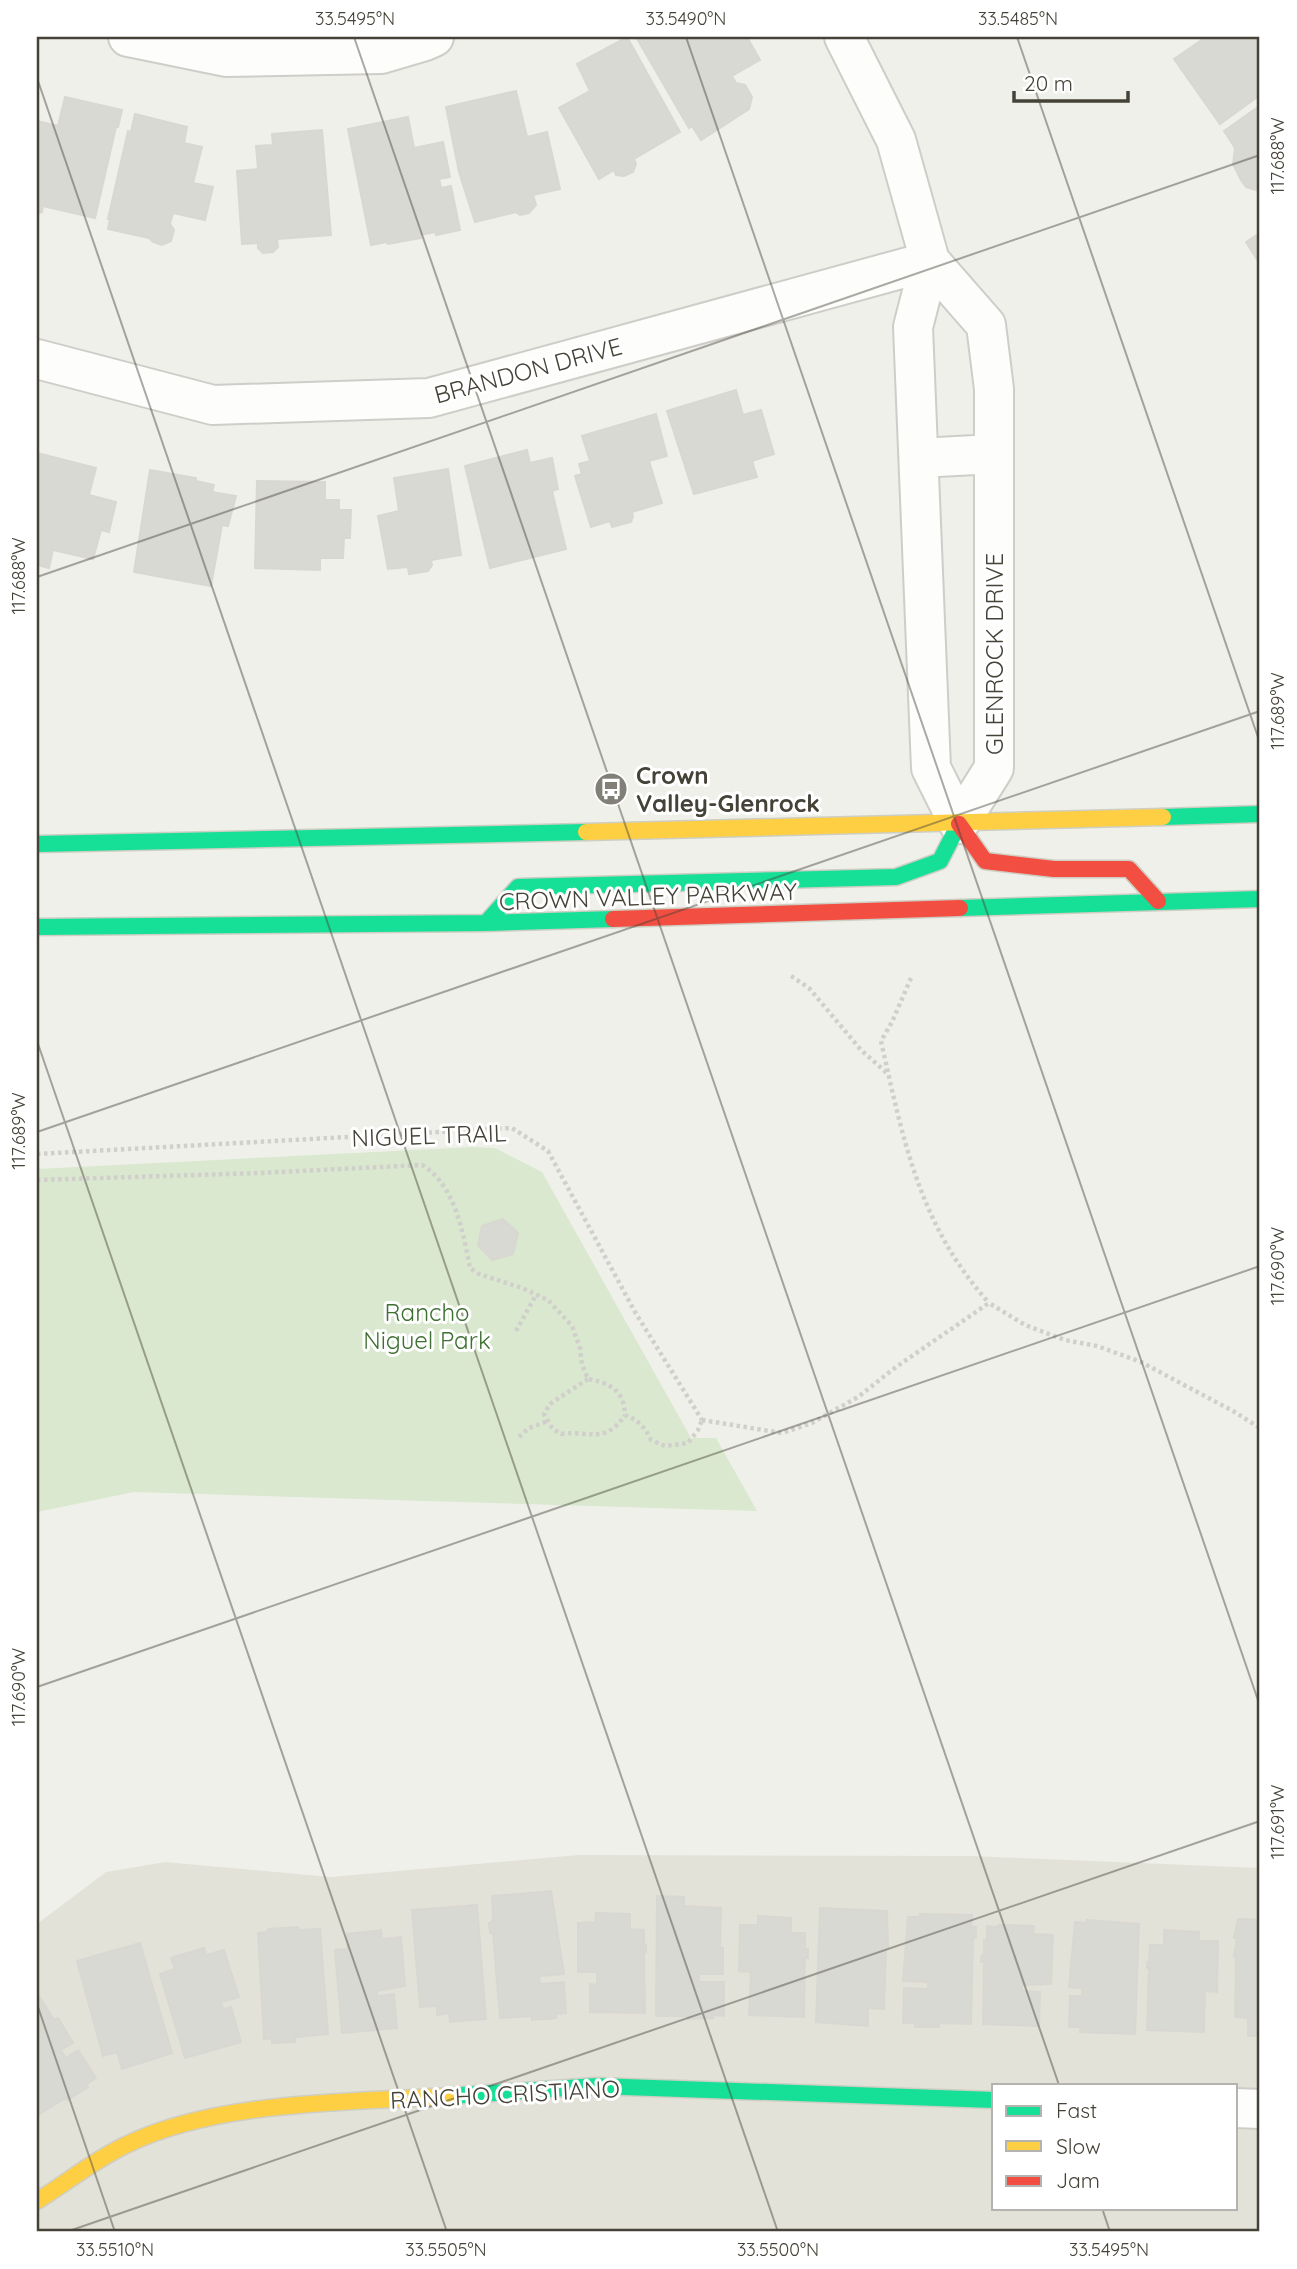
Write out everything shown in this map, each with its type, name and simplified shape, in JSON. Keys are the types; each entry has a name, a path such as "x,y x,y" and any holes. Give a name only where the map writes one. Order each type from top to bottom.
{"main road":[{"path":"37,844 959,824 1260,814"},
{"path":"959,824 985,862 1054,869 1129,869 1158,901"},
{"path":"486,923 518,887 896,877 940,861 959,824"},
{"name":"CROWN VALLEY PARKWAY","path":"37,927 486,923 1260,899"},
{"name":"RANCHO CRISTIANO","path":"37,2200 128,2144 190,2121 262,2109 597,2086 992,2100"}],"street":[{"path":"128,37 226,57 380,54 434,37"},
{"name":"GLENROCK DRIVE","path":"844,37 896,140 930,261 986,325 994,389 994,768 959,824"},
{"name":"GLENROCK DRIVE","path":"930,261 914,327 931,768 959,824"},
{"name":"BRANDON DRIVE","path":"37,359 214,405 429,398 930,261"},
{"path":"919,458 994,454"},
{"path":"1238,2108 1260,2109"}],"path":[{"path":"791,976 809,988 861,1050 888,1074"},
{"path":"911,978 881,1041 898,1120 925,1203 947,1247 970,1281 989,1303 1025,1325 1065,1340 1097,1346 1141,1362 1260,1428"},
{"name":"NIGUEL TRAIL","path":"37,1154 512,1128 548,1152 635,1312 702,1420"},
{"path":"37,1180 259,1174 422,1165 442,1182 460,1221 470,1268 479,1274 548,1300 572,1326 588,1380"},
{"path":"516,1331 537,1295"},
{"path":"625,1415 636,1419 647,1430 651,1440 665,1446 688,1443 702,1420 782,1433 812,1423 858,1397 896,1367 989,1303"},
{"path":"588,1380 613,1387 622,1396 625,1415 616,1428 602,1435 588,1436 575,1432 561,1434 552,1428 544,1413 550,1404 588,1380"},
{"path":"519,1437 529,1428 548,1420"}],"shaded area":[{"path":"578,1855 972,1856 1260,1868 1260,2232 37,2232 37,1924 106,1872 165,1862 331,1877"}],"green space":[{"name":"Rancho Niguel Park","path":"495,1148 542,1172 691,1438 716,1438 757,1511 134,1492 37,1512 37,1169"}],"building":[{"path":"627,37 680,132 634,159 636,164 633,172 624,176 616,175 614,170 599,179 559,108 590,91 577,64"},
{"path":"636,37 747,37 760,60 732,76 736,83 745,85 752,97 749,109 701,140 692,126 689,128"},
{"path":"1206,37 1260,37 1260,95 1220,124 1174,59"},
{"path":"516,91 527,137 547,132 560,189 533,195 536,205 529,213 520,215 516,212 475,222 459,172 446,107"},
{"path":"65,97 122,110 95,218 43,206 42,212 37,214 37,121 58,126"},
{"path":"1258,107 1260,186 1256,190 1246,187 1241,180 1233,164 1235,148 1224,131"},
{"path":"135,114 187,127 184,143 202,147 193,183 213,187 205,220 173,213 170,224 174,230 171,241 162,245 149,238 108,229 128,131 131,132"},
{"path":"408,117 414,148 443,142 450,177 439,179 441,188 451,186 460,230 436,235 435,232 420,235 421,238 371,245 348,129"},
{"path":"322,130 331,235 277,239 278,247 273,252 263,253 258,248 258,243 242,244 237,171 258,169 256,146 273,145 272,134"},
{"path":"1260,233 1260,264 1246,242"},
{"path":"736,390 743,415 761,410 774,454 752,461 757,477 694,494 667,411"},
{"path":"656,414 667,456 649,461 662,503 632,512 631,522 612,527 610,521 591,527 575,476 582,474 579,464 590,461 582,436"},
{"path":"527,450 530,463 552,458 558,489 552,491 566,549 490,568 465,466"},
{"path":"37,453 96,468 89,495 116,502 109,532 101,530 93,559 53,550 49,568 37,565"},
{"path":"448,469 461,555 431,560 432,565 428,571 409,574 408,567 388,569 378,516 399,511 394,478"},
{"path":"150,470 196,478 196,481 214,485 212,492 236,496 228,526 222,525 211,586 134,572"},
{"path":"257,481 325,482 325,500 339,500 339,510 351,510 350,538 344,538 343,558 320,558 320,570 255,568"},
{"path":"503,1219 518,1233 513,1254 492,1260 478,1245 482,1226"},
{"path":"551,1891 564,1974 539,1976 540,1984 564,1982 566,2013 556,2014 556,2018 532,2020 532,2016 500,2018 493,1933 490,1933 489,1923 492,1923 493,1914 492,1896"},
{"path":"657,1896 684,1897 684,1906 721,1908 720,1948 723,1948 723,1974 699,1974 699,1982 724,1982 724,2016 688,2019 688,2016 656,2016"},
{"path":"477,1905 486,2019 450,2022 449,2013 437,2015 437,2006 420,2007 412,1910"},
{"path":"820,1908 887,1911 888,1948 884,2009 868,2008 868,2026 816,2022"},
{"path":"596,1913 630,1914 630,1929 644,1930 645,2013 590,2012 590,1984 597,1985 597,1972 578,1972 578,1923 595,1922"},
{"path":"920,1914 972,1915 971,1927 976,1927 976,1938 973,1938 971,2024 939,2023 939,2027 915,2027 915,2023 903,2023 904,1988 928,1989 928,1982 903,1981 908,1917 920,1917"},
{"path":"758,1916 791,1918 791,1933 805,1933 808,1958 805,1958 804,2017 749,2015 751,1972 739,1971 740,1925 758,1925"},
{"path":"1238,1919 1260,1920 1260,2036 1248,2036 1248,2018 1235,2017 1234,1957 1237,1938 1234,1938"},
{"path":"1087,1920 1139,1924 1135,2034 1080,2032 1081,2027 1069,2027 1070,1996 1082,1996 1082,1988 1069,1987 1075,1922 1087,1923"},
{"path":"987,1926 1034,1926 1033,1934 1053,1935 1051,1984 1022,1985 1022,1991 1040,1992 1039,2026 983,2024 984,1962 981,1962 982,1955 984,1956 984,1940 987,1940"},
{"path":"298,1927 298,1930 320,1929 328,2034 295,2035 295,2042 272,2043 272,2038 264,2039 258,1933 268,1932 268,1929"},
{"path":"381,1930 382,1939 401,1937 405,1986 377,1991 377,1996 394,1994 397,2028 342,2033 335,1950 348,1949 347,1934"},
{"path":"1164,1930 1199,1932 1199,1941 1218,1941 1217,1992 1205,1991 1204,2032 1147,2030 1147,1962 1150,1945 1164,1945"},
{"path":"140,1943 172,2053 122,2069 117,2052 103,2056 77,1961"},
{"path":"204,1948 206,1955 224,1950 239,1997 221,2002 223,2009 231,2007 241,2042 185,2058 160,1974 175,1969 171,1958"},
{"path":"37,1993 54,2020 58,2018 73,2043 61,2050 66,2058 78,2050 96,2078 87,2084 88,2087 39,2114 37,2110"}],"traffic: fast":[{"path":"1163,817 1260,814"},
{"path":"486,923 518,887 896,877 940,861 959,824"},
{"path":"37,844 586,832"},
{"path":"960,908 1260,899"},
{"path":"37,927 486,923 613,919"},
{"path":"449,2096 597,2086 992,2100"}],"traffic: slow":[{"path":"586,832 1163,817"},
{"path":"37,2201 93,2163 128,2144 202,2119 285,2106 449,2096"}],"traffic: jam":[{"path":"959,824 985,861 1054,869 1129,869 1158,901"},
{"path":"613,919 960,908"}],"place":[{"name":"Crown Valley-Glenrock","path":"611,789"}]}
